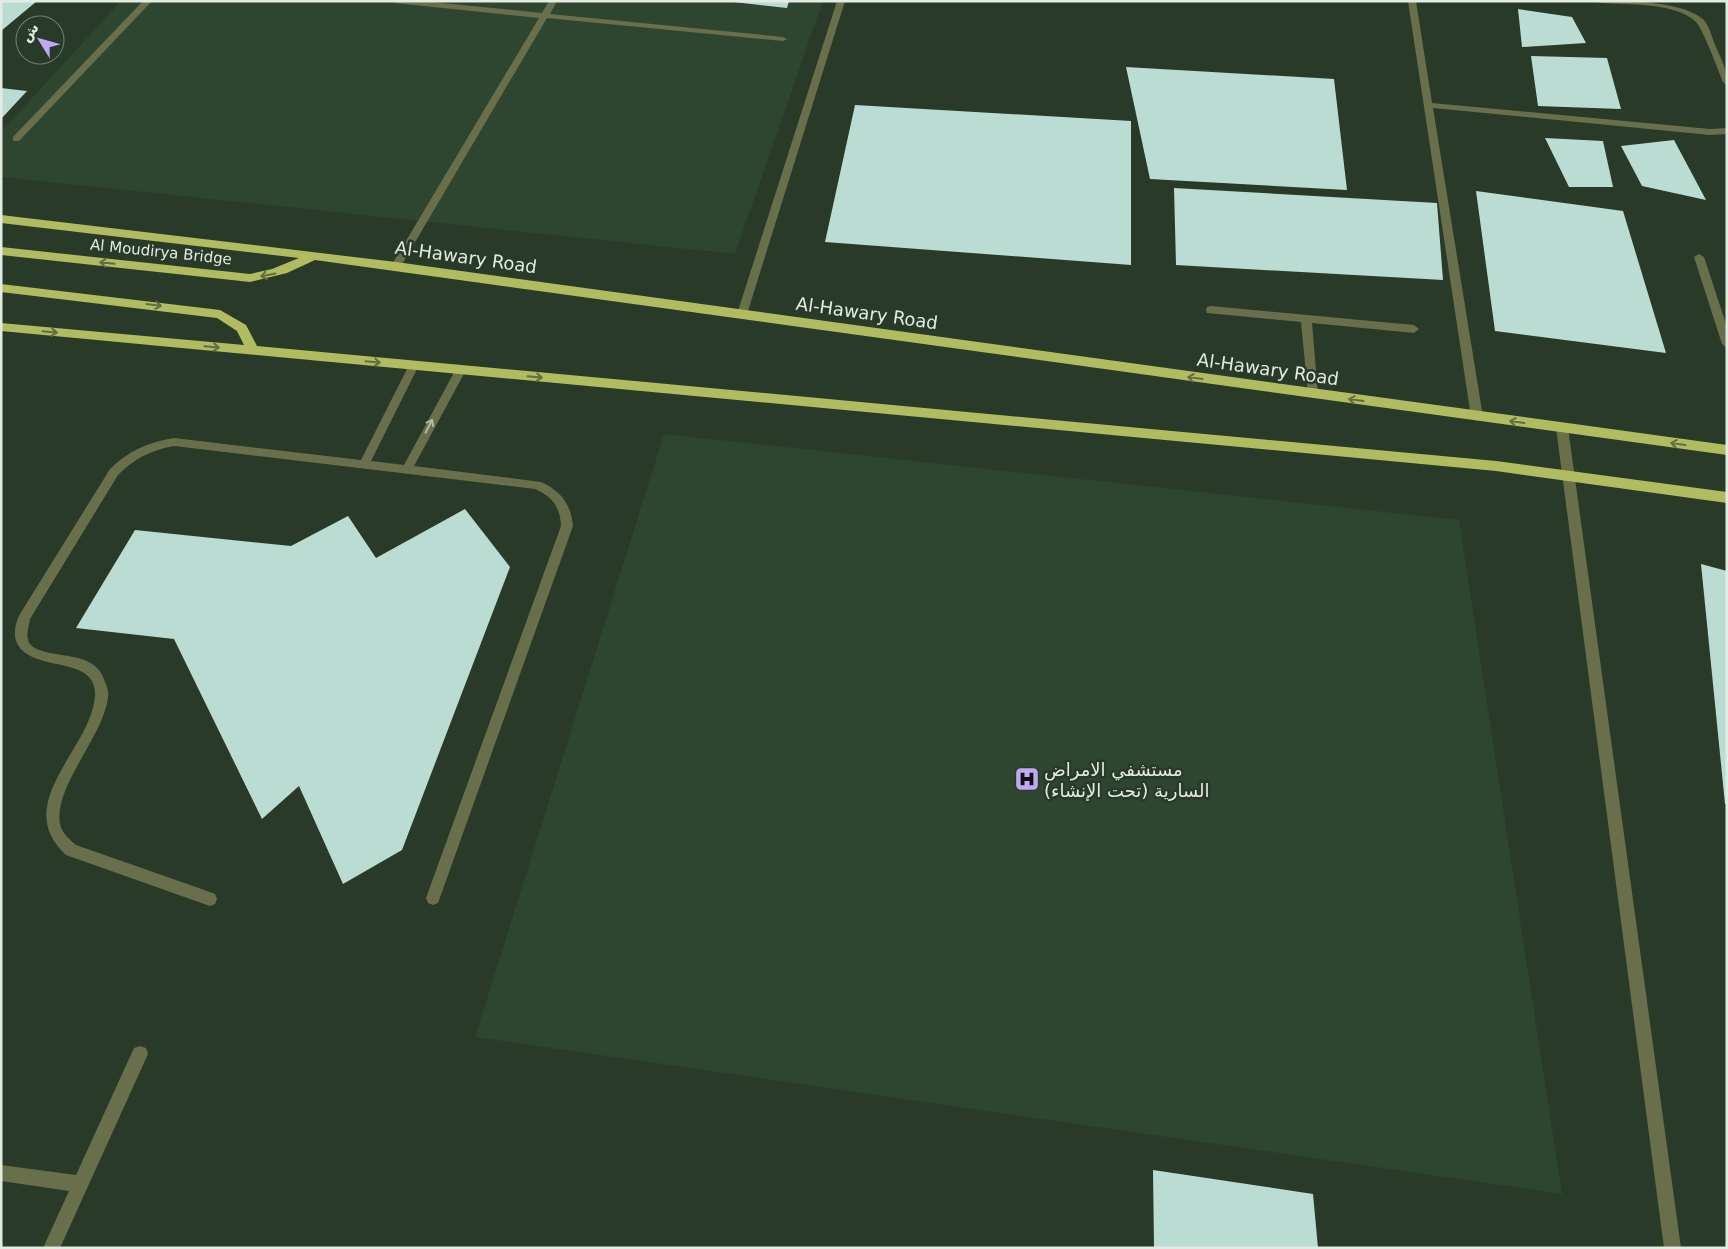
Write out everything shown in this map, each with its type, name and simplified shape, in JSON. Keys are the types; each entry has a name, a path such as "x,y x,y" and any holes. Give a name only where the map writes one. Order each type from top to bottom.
{"highway":[{"name":"Al-Hawary Road","path":"1,219 396,266 1477,417 1727,450"},
{"name":"Al Moudirya Bridge","path":"1,251 250,278 274,274 294,267 313,256"},
{"path":"1,288 220,314 237,323 248,335 252,350"},
{"path":"1,327 1438,460 1567,474 1727,498"}],"street":[{"path":"16,139 148,1"},
{"path":"395,1 783,39"},
{"path":"396,266 553,1"},
{"path":"742,314 841,1"},
{"path":"1412,1 1477,417"},
{"path":"1600,1 1672,7 1694,16 1701,22 1727,82"},
{"path":"1428,106 1710,132 1727,131"},
{"path":"1699,257 1727,344"},
{"path":"1211,310 1414,329"},
{"path":"1306,318 1313,394"},
{"path":"364,464 414,365"},
{"path":"407,469 461,370"},
{"path":"1562,428 1673,1248"},
{"path":"210,899 71,850 61,842 54,832 53,806 58,792 98,712 102,697 102,683 95,672 84,665 31,654 22,648 18,639 19,629 114,472 125,460 140,451 157,444 174,442 537,485 558,496 564,505 567,515 567,526 433,898"},
{"path":"51,1248 140,1054"},
{"path":"1,1173 80,1184"}],"shaded area":[{"path":"121,1 823,1 735,254 1,177 1,132 62,65 65,65 65,62"},
{"name":"مستشفي الامراض السارية (تحت الإنشاء)","path":"664,434 1459,520 1562,1194 475,1037"}],"building":[{"path":"1,1 37,1 20,15 15,15 15,19 1,31"},
{"path":"725,1 789,1 787,8"},
{"path":"1518,9 1572,17 1586,43 1522,47"},
{"path":"1531,56 1607,58 1621,109 1538,106"},
{"path":"1126,67 1334,79 1347,190 1150,179"},
{"path":"1,88 27,91 1,119"},
{"path":"855,105 1131,121 1131,265 825,242"},
{"path":"1545,138 1603,141 1613,187 1569,187"},
{"path":"1674,140 1706,200 1642,186 1621,146"},
{"path":"1174,188 1437,203 1443,280 1176,265"},
{"path":"1476,191 1623,211 1666,353 1495,331"},
{"path":"465,509 510,567 402,850 343,884 299,786 262,819 174,639 76,628 135,530 291,546 348,516 376,558"},
{"path":"1701,564 1727,571 1727,804 1725,804"},
{"path":"1153,1170 1313,1194 1318,1248 1154,1248"}],"place":[{"name":"مستشفي الامراض السارية (تحت الإنشاء)","path":"1027,779"}]}
